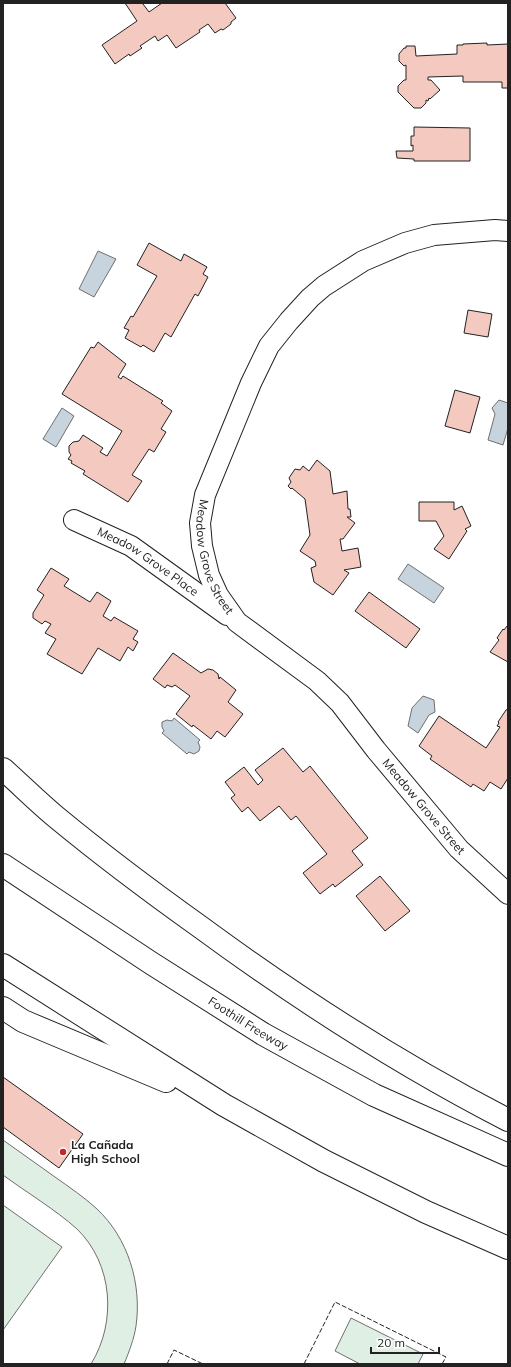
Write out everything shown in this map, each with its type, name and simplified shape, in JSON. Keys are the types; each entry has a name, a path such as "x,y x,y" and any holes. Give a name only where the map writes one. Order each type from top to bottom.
{"highway":[{"path":"3,769 56,816 162,899 256,968 346,1027 463,1097 508,1120"},
{"name":"Foothill Freeway","path":"3,865 151,963 263,1034 374,1095 508,1156"},
{"path":"3,965 224,1105 324,1161 426,1212 508,1248"},
{"path":"3,1008 23,1021 224,1105"}],"street":[{"name":"Meadow Grove Street","path":"508,231 496,230 434,235 405,243 363,261 324,286 310,298 269,346 251,383 205,495 200,523 202,546 209,575 218,595 237,622 317,682 340,703 376,750 459,849 508,894"},
{"name":"Meadow Grove Place","path":"74,520 131,546 237,622"}],"green space":[{"path":"3,1140 87,1200 108,1221 125,1248 134,1278 137,1294 137,1310 135,1331 124,1364 91,1364 99,1348 105,1330 107,1312 107,1294 104,1276 98,1259 89,1243 77,1229 3,1175"},
{"path":"3,1205 62,1247 3,1330"},
{"path":"351,1318 423,1354 418,1364 360,1364 335,1351"}],"shaded area":[{"path":"98,251 116,259 94,297 79,289"},
{"path":"499,400 508,403 508,428 503,445 488,440 495,414 492,408"},
{"path":"62,408 74,416 56,447 43,439"},
{"path":"408,564 444,588 434,603 398,579"},
{"path":"423,696 434,700 435,712 429,715 418,733 408,726 412,708"},
{"path":"174,718 200,740 198,742 200,747 199,751 194,754 189,752 187,754 162,733 164,731 162,722 167,720 172,721"}],"building":[{"path":"125,3 144,3 143,4 149,12 162,3 225,3 236,18 223,30 221,29 215,33 208,24 199,30 200,32 176,48 167,35 158,41 155,36 140,46 142,48 130,56 129,54 115,64 102,45 137,21"},
{"path":"487,43 487,45 508,44 508,88 502,88 502,82 463,82 463,76 428,77 428,80 431,80 440,90 430,99 429,98 428,101 426,100 426,103 421,108 414,108 398,92 398,86 406,80 406,65 404,66 399,61 399,54 404,48 406,48 406,46 415,46 416,56 457,54 457,45"},
{"path":"414,127 470,128 470,161 414,161 414,159 397,158 396,151 413,151 413,145 411,146 411,136 414,136"},
{"path":"149,243 181,261 184,254 207,267 203,274 208,277 198,296 195,294 171,337 165,333 154,352 143,345 141,347 125,338 129,330 124,328 131,316 133,317 157,276 137,265"},
{"path":"468,310 492,314 488,337 464,333"},
{"path":"98,342 126,364 118,377 121,379 123,376 163,401 161,403 172,411 161,429 166,432 154,452 149,449 132,475 142,481 128,502 83,474 85,471 71,463 72,461 68,459 71,455 69,452 69,446 73,442 79,441 83,435 103,448 100,452 107,456 122,431 62,394 91,347 94,348"},
{"path":"455,390 480,397 470,433 445,426"},
{"path":"317,460 330,471 333,494 347,491 348,509 350,509 351,517 347,517 355,523 343,539 340,539 342,551 358,548 361,567 344,570 349,573 333,595 314,582 311,568 316,566 315,561 300,551 310,535 305,499 288,486 291,482 289,478 295,469 300,470 303,466 309,471"},
{"path":"419,502 454,502 454,510 462,506 471,526 465,529 467,531 449,559 434,549 444,536 436,521 419,521"},
{"path":"51,568 69,579 64,586 90,602 97,592 111,601 103,616 111,621 114,617 138,631 133,639 138,642 133,651 128,647 120,661 98,648 82,674 47,654 56,639 45,633 51,624 45,621 42,624 33,618 33,613 44,595 37,590"},
{"path":"369,592 420,629 406,648 355,611"},
{"path":"507,626 508,662 490,652 499,640 497,638"},
{"path":"173,653 201,673 208,669 213,670 218,674 219,679 220,677 236,690 228,702 243,714 225,737 217,731 211,739 193,725 192,727 176,714 190,696 175,685 172,687 167,685 165,688 153,679"},
{"path":"508,709 508,778 501,789 490,782 484,791 473,784 471,787 430,759 432,756 419,746 439,716 486,748 500,727 497,726 499,723 498,722"},
{"path":"283,748 303,772 310,766 368,838 352,851 363,865 335,887 333,884 320,894 303,873 327,854 296,816 291,820 279,806 260,821 248,807 242,812 231,798 235,795 225,782 244,767 258,785 263,780 255,770"},
{"path":"380,876 410,911 385,931 356,896"},
{"path":"3,1077 83,1134 59,1168 3,1127"}],"fence":[{"path":"304,1364 335,1302 446,1357 442,1364"},
{"path":"167,1364 174,1350 203,1364"}],"place":[{"name":"La Cañada High School","path":"63,1152"}]}
